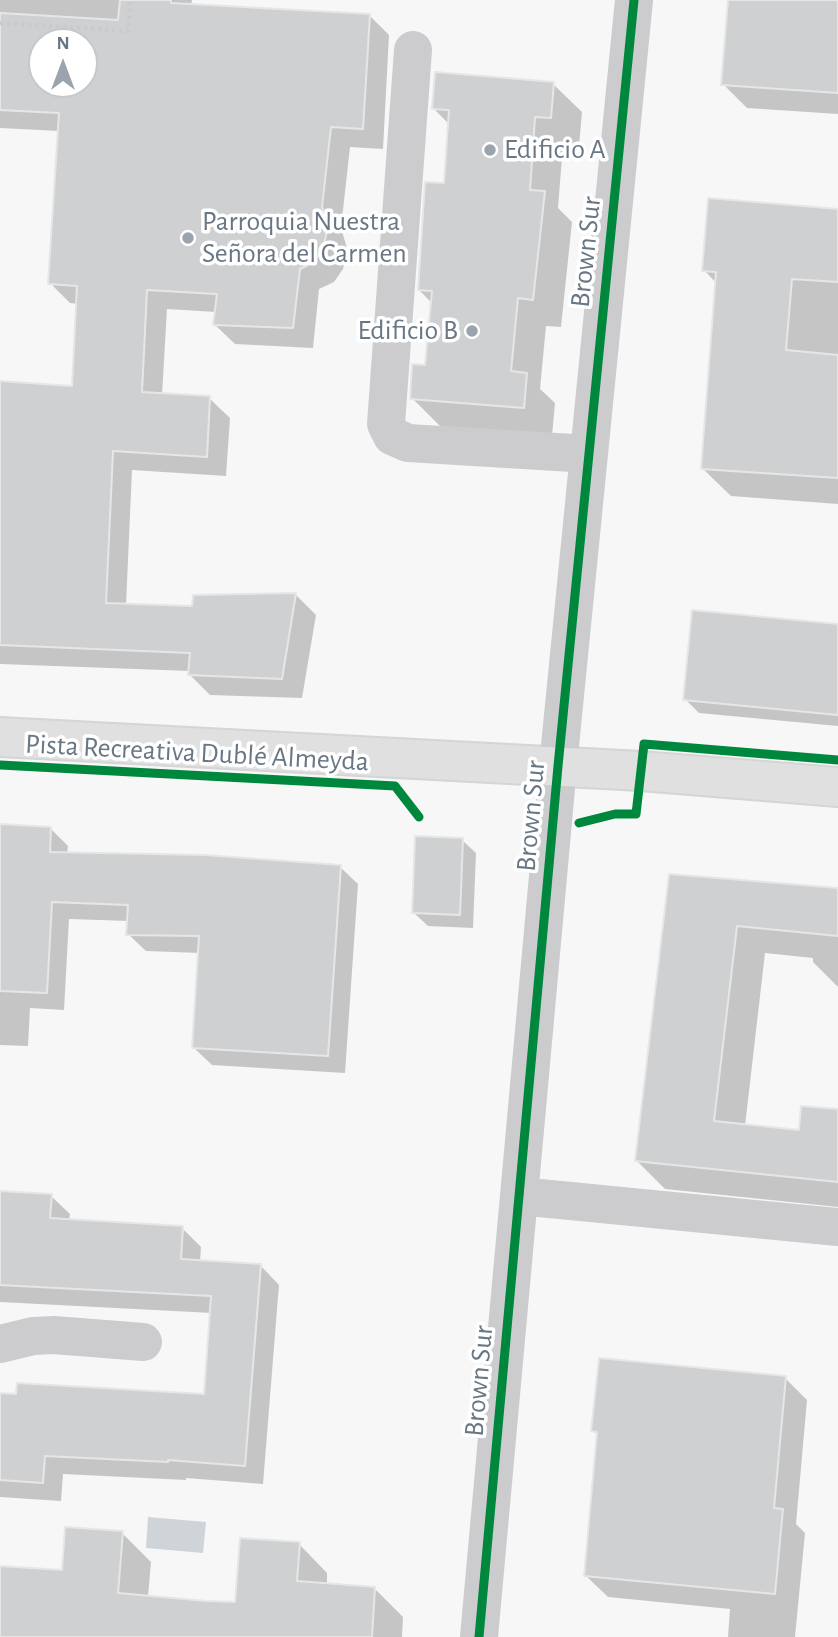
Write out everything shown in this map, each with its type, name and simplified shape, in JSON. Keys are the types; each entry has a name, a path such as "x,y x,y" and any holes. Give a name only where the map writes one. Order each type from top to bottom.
{"main road":[{"path":"0,737 558,766 838,788"}],"street":[{"name":"Brown Sur","path":"479,1637 558,766 634,0"},
{"path":"413,50 386,424 391,436 408,443 589,454"},
{"path":"519,1196 838,1227"},
{"path":"0,1344 33,1336 54,1335 143,1342"}],"path":[{"path":"0,23 128,31 130,0"}],"shaded area":[{"path":"148,1517 206,1522 203,1553 146,1548"}],"building":[{"path":"120,0 171,0 171,3 370,14 363,129 331,127 322,207 328,227 323,248 314,262 300,269 293,328 213,325 217,294 147,290 142,392 210,396 207,457 113,451 106,603 192,606 193,595 296,593 282,679 188,675 190,653 0,645 0,381 72,386 77,286 48,284 59,113 0,110 0,13 118,20"},
{"path":"728,0 838,0 838,93 721,85"},
{"path":"435,72 554,82 551,118 535,117 530,190 545,191 533,300 518,298 511,371 527,373 524,408 410,399 412,364 425,365 432,291 418,290 425,182 444,183 449,110 432,109"},
{"path":"708,198 838,209 838,282 792,279 786,350 838,355 838,478 701,469 716,272 702,271"},
{"path":"692,610 838,624 838,715 683,700"},
{"path":"0,824 51,827 50,852 205,855 341,865 328,1056 192,1048 199,936 126,935 128,905 52,902 47,993 0,991"},
{"path":"415,836 463,838 460,915 412,913"},
{"path":"669,874 838,888 838,936 737,926 714,1121 799,1130 801,1106 838,1109 838,1182 635,1161"},
{"path":"0,1191 52,1194 50,1218 183,1226 181,1259 261,1264 245,1466 168,1460 45,1456 43,1483 0,1480 0,1393 16,1394 17,1383 204,1394 211,1296 0,1285"},
{"path":"599,1358 786,1376 774,1508 783,1509 775,1594 584,1576 597,1432 591,1431"},
{"path":"65,1527 123,1531 118,1593 206,1601 235,1602 240,1538 300,1542 297,1581 375,1587 372,1637 0,1637 0,1566 62,1570"}],"cycle path":[{"path":"479,1637 558,766 634,0"},
{"path":"579,823 615,814 636,814 644,744 838,760"},
{"name":"Pista Recreativa Dublé Almeyda","path":"0,765 395,786 419,817"}],"place":[{"name":"Edificio A","path":"490,150"},
{"name":"Parroquia Nuestra Señora del Carmen","path":"188,238"},
{"name":"Edificio B","path":"472,331"}]}
